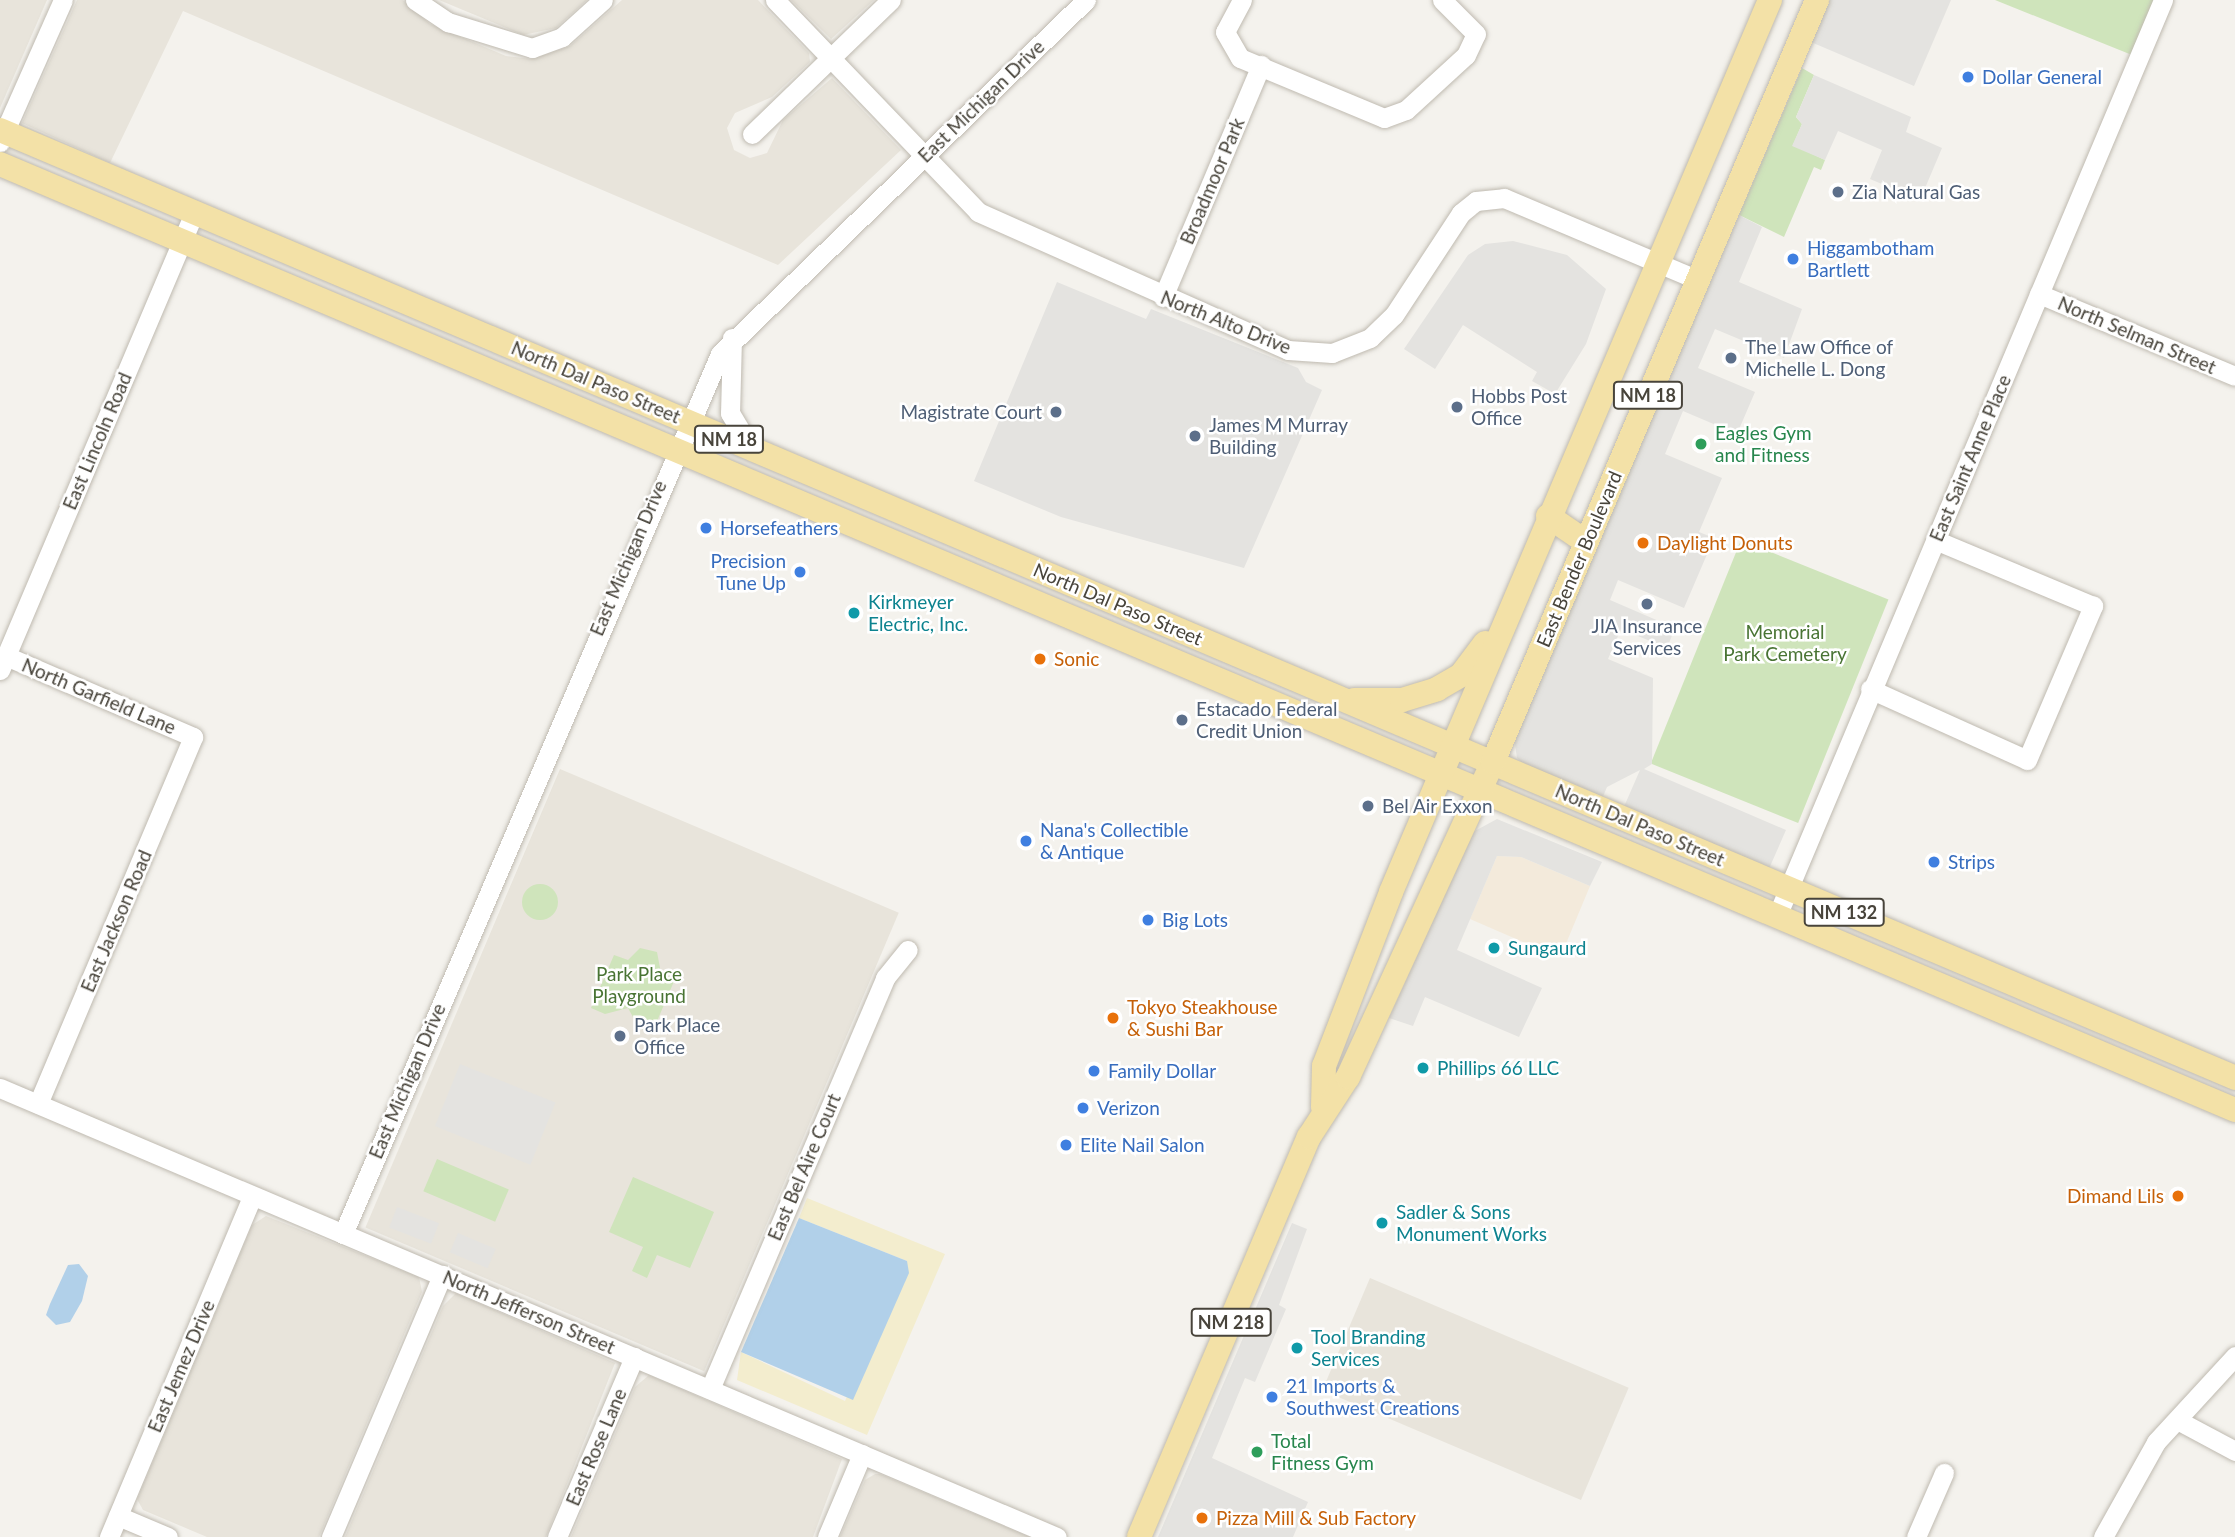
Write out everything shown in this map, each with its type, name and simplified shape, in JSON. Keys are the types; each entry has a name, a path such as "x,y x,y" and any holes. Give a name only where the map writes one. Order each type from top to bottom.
{"main road":[{"name":"East Bender Boulevard","path":"1323,1107 1324,1066 1441,774 1548,516 1770,0"},
{"name":"East Bender Boulevard","path":"1139,1537 1323,1107 1348,1077 1493,762 1816,0"},
{"name":"North Dal Paso Street","path":"1,135 194,212 2235,1078"},
{"name":"North Dal Paso Street","path":"0,164 2235,1110"},
{"path":"1548,516 1586,542"},
{"path":"1345,701 1402,700 1437,690 1461,675 1504,622"}],"street":[{"path":"1,135 63,0"},
{"path":"415,0 449,22 533,48 562,37 603,0"},
{"name":"North Alto Drive","path":"775,0 922,159 996,224 1288,350 1332,353 1370,338 1386,323 1461,213 1490,199 1504,198 1698,279"},
{"path":"752,134 891,0"},
{"name":"East Michigan Drive","path":"343,1234 686,421 732,338 1086,0"},
{"path":"1242,0 1225,32 1240,58 1384,118 1406,110 1466,55 1476,34 1442,0"},
{"name":"East Saint Anne Place","path":"1777,916 1870,689 2163,0"},
{"name":"Broadmoor Park","path":"1163,297 1261,65"},
{"name":"East Lincoln Road","path":"3,663 194,212"},
{"name":"North Selman Street","path":"2039,294 2235,376"},
{"path":"732,338 730,413 752,449"},
{"path":"1870,689 2026,760 2093,606 1935,540"},
{"name":"North Garfield Lane","path":"3,663 193,737"},
{"name":"East Jackson Road","path":"38,1104 193,737"},
{"name":"East Bel Aire Court","path":"710,1389 885,978 908,950"},
{"name":"North Jefferson Street","path":"0,1088 1057,1537"},
{"name":"East Jemez Drive","path":"109,1537 252,1196"},
{"path":"331,1537 442,1275"},
{"path":"2103,1537 2144,1461 2235,1356"},
{"name":"East Rose Lane","path":"557,1537 634,1357"},
{"path":"2179,1421 2235,1451"},
{"path":"827,1537 862,1454"},
{"path":"1916,1537 1944,1472"},
{"path":"118,1516 168,1537"}],"shaded area":[{"path":"0,0 47,0 0,108"},
{"path":"77,0 403,0 430,24 506,56 532,59 570,46 622,0 758,0 809,53 810,62 772,97 735,113 727,128 734,150 750,158 767,153 783,120 832,78 901,150 778,265 183,11 110,163 22,123"},
{"path":"439,0 587,0 556,28 523,35"},
{"path":"791,0 874,0 831,39"},
{"path":"1829,0 1951,0 1914,86 1811,42"},
{"path":"1814,75 1911,117 1906,132 1942,148 1920,200 1870,179 1882,150 1838,131 1825,160 1792,146 1802,124 1796,117"},
{"path":"1739,215 1762,227 1739,282 1802,309 1784,358 1715,329 1698,368 1755,392 1737,434 1683,411 1665,454 1722,478 1699,532 1714,538 1684,608 1618,580 1610,600 1675,628 1667,648 1621,629 1608,659 1653,678 1652,764 1644,769 1786,830 1768,871 1623,809 1640,770 1607,787 1602,799 1526,766 1517,758 1514,738"},
{"path":"1513,241 1567,255 1606,289 1586,344 1555,394 1532,381 1537,372 1463,325 1435,369 1404,349 1468,255 1485,244"},
{"path":"1057,282 1146,319 1151,309 1298,368 1306,382 1322,390 1244,568 1061,517 974,481"},
{"path":"560,769 899,913 704,1371 365,1227"},
{"path":"1497,819 1602,862 1590,886 1521,857 1497,856 1457,950 1542,988 1519,1037 1425,997 1413,1026 1389,1018 1473,832"},
{"path":"1497,856 1521,857 1590,886 1560,958 1470,919"},
{"path":"460,1064 555,1103 530,1165 435,1126"},
{"path":"397,1207 439,1223 431,1244 389,1228"},
{"path":"266,1216 419,1277 422,1292 319,1537 207,1537 143,1510 137,1499 252,1225"},
{"path":"1292,1223 1307,1229 1279,1305 1286,1309 1255,1382 1245,1378 1212,1458 1308,1502 1293,1537 1158,1537"},
{"path":"458,1233 496,1249 488,1268 450,1252"},
{"path":"1370,1278 1629,1388 1581,1500 1322,1390"},
{"path":"456,1293 615,1363 546,1537 345,1537 443,1306"},
{"path":"649,1375 842,1459 813,1537 571,1537 635,1387"},
{"path":"875,1474 1030,1537 840,1537 865,1480"}],"green space":[{"path":"1995,0 2155,0 2132,55"},
{"path":"1802,68 1814,75 1796,117 1802,124 1793,145 1825,160 1821,170 1814,167 1784,237 1739,215"},
{"name":"Memorial Park Cemetery","path":"1741,540 1888,600 1798,823 1651,763"},
{"path":"540,884 553,889 558,902 553,915 540,920 527,915 522,902 527,889"},
{"name":"Park Place Playground","path":"640,948 657,952 661,973 675,979 652,1033 639,1028 628,1008 605,1014 591,1008 614,955 628,960"},
{"path":"437,1159 509,1189 495,1222 423,1191"},
{"path":"633,1177 714,1212 690,1268 657,1255 647,1278 632,1271 643,1247 609,1232"}],"sand":[{"path":"807,1198 945,1254 867,1435 737,1380 741,1352 845,1401 907,1261 799,1218"}],"water":[{"path":"799,1218 907,1261 909,1273 853,1400 741,1352"},
{"path":"79,1264 88,1276 82,1301 70,1322 56,1325 46,1315 50,1304 68,1265"}],"place":[{"name":"Dollar General","path":"1968,77"},
{"name":"Zia Natural Gas","path":"1838,192"},
{"name":"Higgambotham Bartlett","path":"1793,259"},
{"name":"The Law Office of Michelle L. Dong","path":"1731,358"},
{"name":"Hobbs Post Office","path":"1457,407"},
{"name":"Magistrate Court","path":"1056,412"},
{"name":"James M Murray Building","path":"1195,436"},
{"name":"Eagles Gym and Fitness","path":"1701,444"},
{"name":"Horsefeathers","path":"706,528"},
{"name":"Daylight Donuts","path":"1643,543"},
{"name":"Precision Tune Up","path":"800,572"},
{"name":"JIA Insurance Services","path":"1647,604"},
{"name":"Kirkmeyer Electric, Inc.","path":"854,613"},
{"name":"Sonic","path":"1040,659"},
{"name":"Estacado Federal Credit Union","path":"1182,720"},
{"name":"Bel Air Exxon","path":"1368,806"},
{"name":"Nana's Collectible & Antique","path":"1026,841"},
{"name":"Strips","path":"1934,862"},
{"name":"Big Lots","path":"1148,920"},
{"name":"Sungaurd","path":"1494,948"},
{"name":"Tokyo Steakhouse & Sushi Bar","path":"1113,1018"},
{"name":"Park Place Office","path":"620,1036"},
{"name":"Phillips 66 LLC","path":"1423,1068"},
{"name":"Family Dollar","path":"1094,1071"},
{"name":"Verizon","path":"1083,1108"},
{"name":"Elite Nail Salon","path":"1066,1145"},
{"name":"Dimand Lils","path":"2178,1196"},
{"name":"Sadler & Sons Monument Works","path":"1382,1223"},
{"name":"Tool Branding Services","path":"1297,1348"},
{"name":"21 Imports & Southwest Creations","path":"1272,1397"},
{"name":"Total Fitness Gym","path":"1257,1452"},
{"name":"Pizza Mill & Sub Factory","path":"1202,1518"}]}
